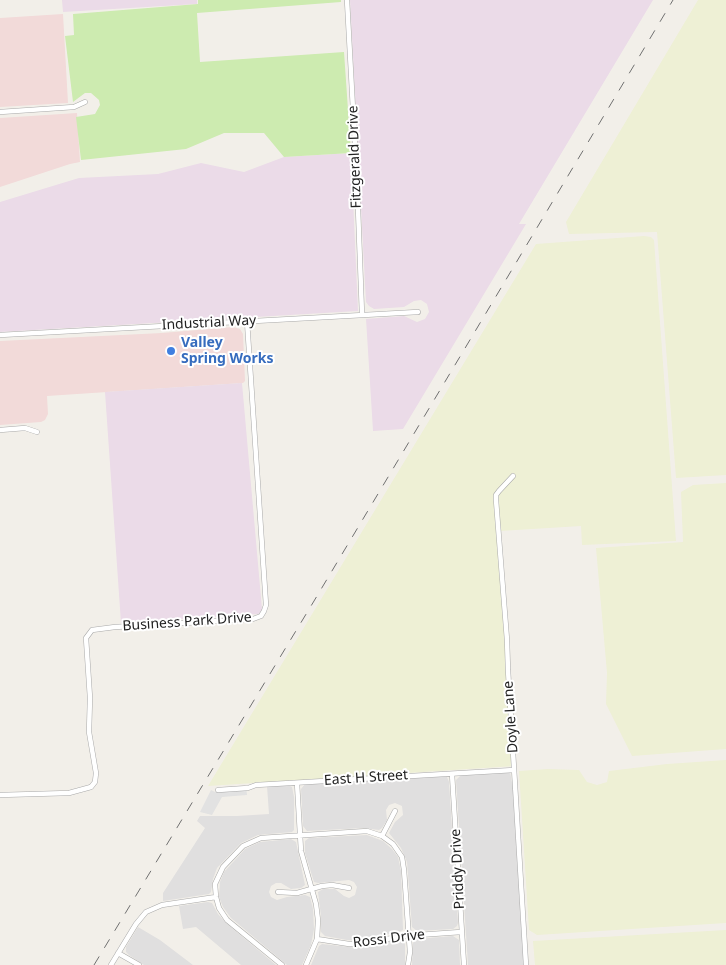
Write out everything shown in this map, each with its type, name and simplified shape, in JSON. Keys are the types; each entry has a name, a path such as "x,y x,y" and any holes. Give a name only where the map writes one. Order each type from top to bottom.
{"street":[{"name":"Fitzgerald Drive","path":"347,0 357,173 362,314"},
{"path":"0,112 74,107 85,102"},
{"name":"Industrial Way","path":"0,335 418,312"},
{"name":"Business Park Drive","path":"0,795 69,793 91,787 95,782 96,773 89,732 90,698 86,638 89,632 95,629 253,619 261,616 265,609 247,321"},
{"path":"0,430 24,428 37,432"},
{"name":"Doyle Lane","path":"513,476 496,495 496,500 507,640 526,965"},
{"name":"East H Street","path":"218,790 248,788 256,785 514,770"},
{"name":"Priddy Drive","path":"452,774 464,965"},
{"path":"296,783 303,858 317,913 316,939 306,965"},
{"path":"382,836 395,811"},
{"path":"282,965 227,920 219,908 215,884 222,867 243,846 262,838 367,831 382,836 393,844 402,857 408,935 408,965"},
{"path":"278,892 297,892 332,885 349,888"},
{"path":"111,965 138,921 149,910 162,905 216,897"},
{"name":"Rossi Drive","path":"316,939 358,944 388,937 462,932"},
{"path":"118,953 138,965"}],"shaded area":[{"path":"62,0 197,0 197,4 63,12"},
{"path":"350,0 653,0 519,224 526,224 403,429 373,431 366,319 404,316 417,322 425,319 429,312 427,304 421,300 414,301 404,307 374,309 366,302"},
{"path":"63,14 68,103 0,107 0,18"},
{"path":"77,113 80,162 0,187 0,118"},
{"path":"351,153 358,311 0,332 0,202 79,178 158,174 201,163 244,172 284,157"},
{"path":"233,327 240,329 243,334 245,381 243,383 47,396 48,414 45,420 41,422 0,425 0,341 162,333"},
{"path":"242,383 262,609 259,614 121,623 105,392"},
{"path":"510,772 515,798 525,965 468,965 456,780 461,775"},
{"path":"447,777 449,782 458,923 453,929 417,931 412,927 407,862 401,848 389,833 395,822 403,815 402,806 395,803 389,805 386,810 387,820 379,830 363,828 307,831 303,826 301,789 305,784"},
{"path":"288,785 292,787 294,797 294,830 292,832 258,835 241,843 217,868 209,894 163,901 163,893 205,828 197,821 200,816 269,814 267,786"},
{"path":"246,786 247,795 222,797 212,815 200,812 211,790 215,792 228,787"},
{"path":"367,835 383,841 398,857 401,871 403,930 361,940 347,940 325,936 321,932 318,892 323,889 335,889 349,898 355,895 357,887 354,882 349,880 314,882 305,853 305,841 309,838"},
{"path":"291,839 296,842 305,885 301,888 291,889 281,883 276,883 271,886 269,892 271,897 277,900 305,895 310,897 314,929 311,945 302,965 287,965 231,918 219,897 220,882 224,872 245,849 260,842"},
{"path":"212,903 226,923 276,965 241,965 196,927 183,929 179,906"},
{"path":"138,927 160,940 193,965 144,965 129,955 126,952 126,947"},
{"path":"453,936 459,940 460,965 412,965 413,943 416,939"},
{"path":"400,939 405,944 405,965 311,965 319,946 322,944 359,948"}],"green space":[{"path":"198,0 341,0 341,2 197,13 200,62 344,52 351,153 284,157 264,133 224,133 186,149 81,160 76,117 95,114 100,105 99,100 91,93 85,93 73,102 65,36 74,35 73,14 198,4"},
{"path":"698,0 726,0 726,475 676,478 657,232 569,234 566,222"},
{"path":"651,237 654,240 676,541 582,545 581,526 500,531 515,766 208,786 536,244"},
{"path":"726,483 726,749 632,756 606,704 607,673 596,548 683,542 681,492 693,485"},
{"path":"726,760 726,923 537,935 529,930 519,771 548,769 579,770 587,782 597,785 607,782 609,771 667,764"},
{"path":"726,930 726,965 535,965 533,941"}],"railway":[{"path":"94,965 673,0"}],"place":[{"name":"Valley Spring Works","path":"171,351"}]}
